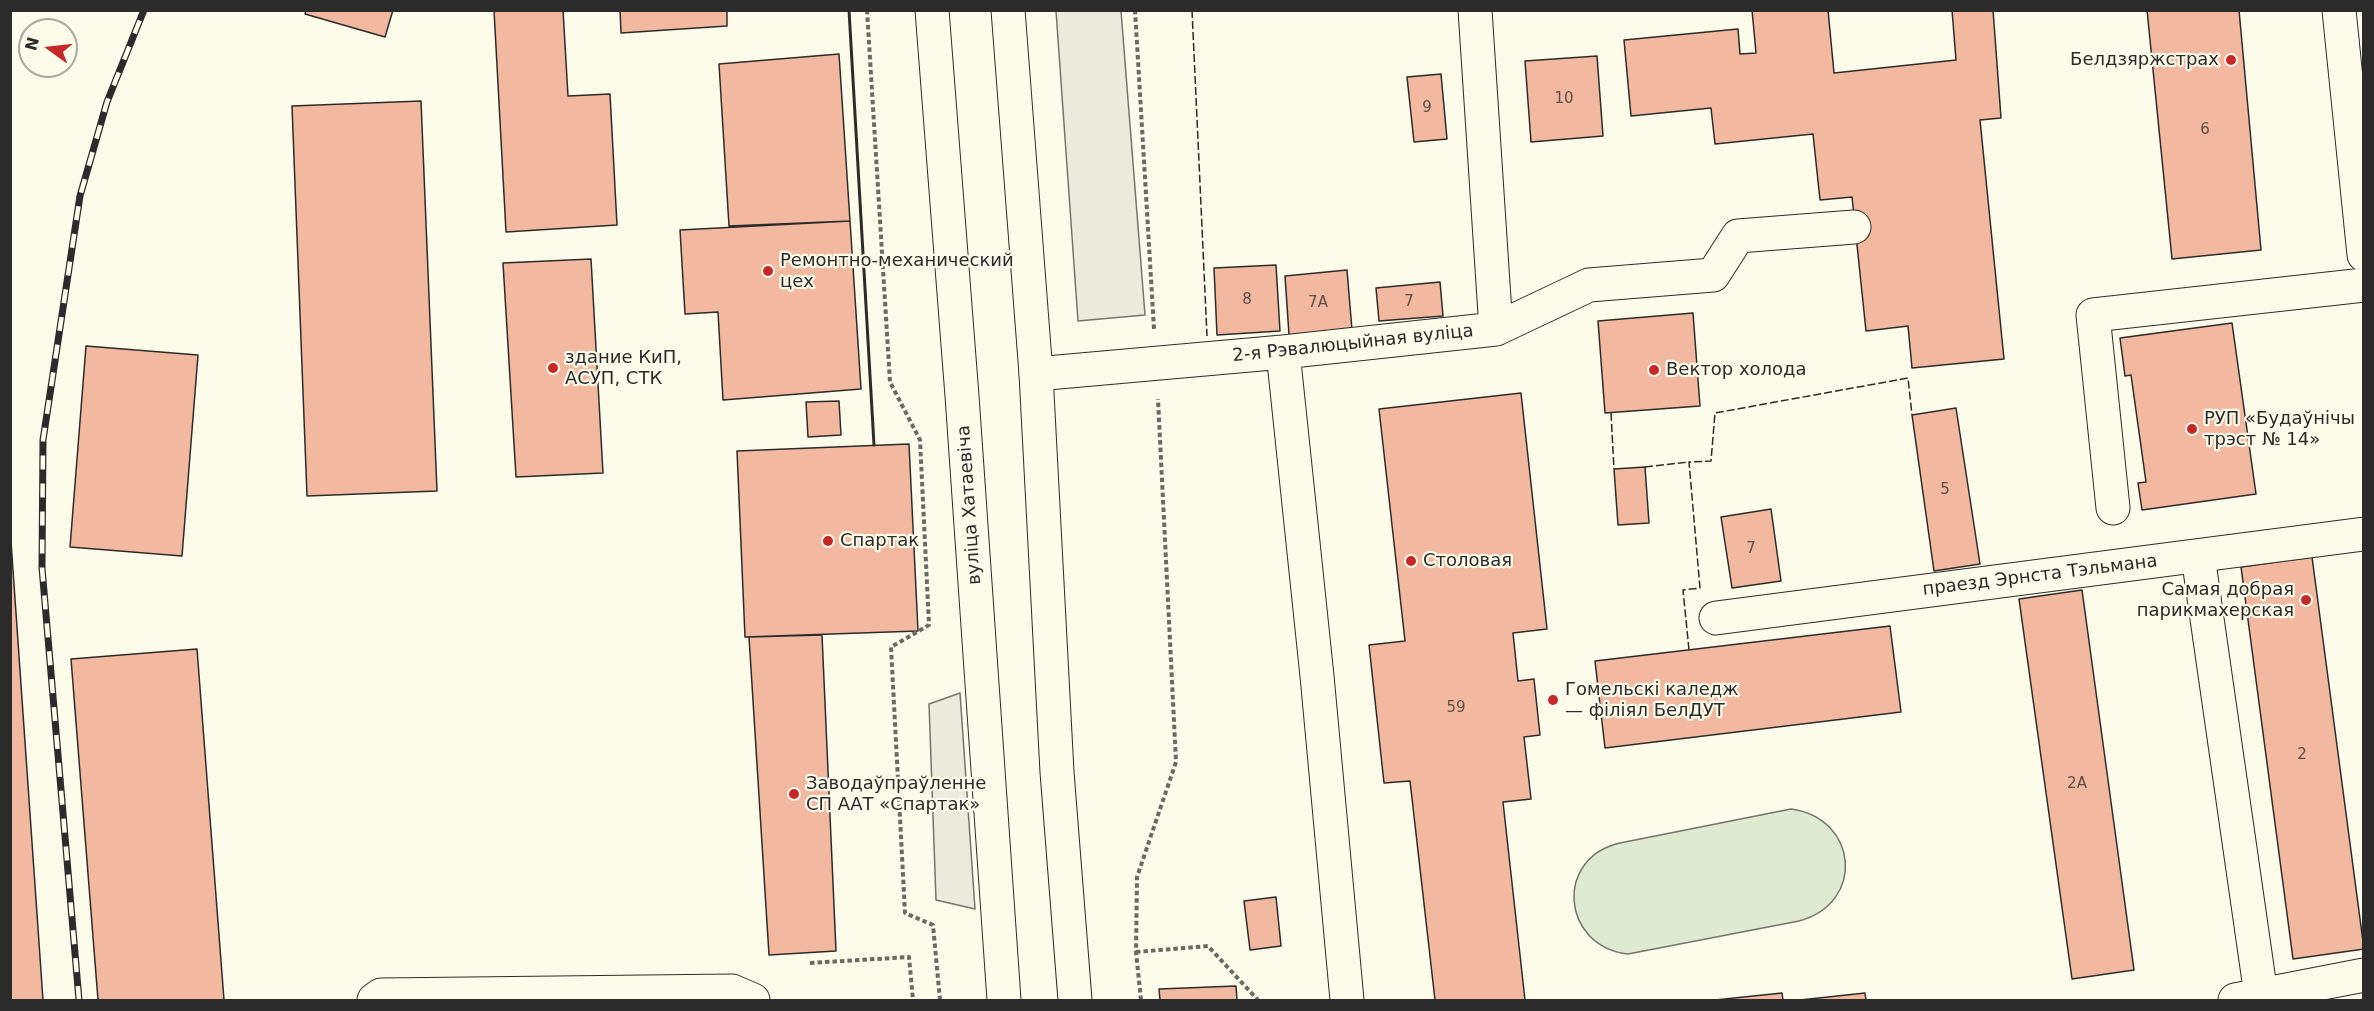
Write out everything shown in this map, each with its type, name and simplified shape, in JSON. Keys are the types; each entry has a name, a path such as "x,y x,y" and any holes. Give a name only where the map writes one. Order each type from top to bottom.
{"main road":[{"name":"вуліца Хатаевіча","path":"932,10 1005,1000"},
{"path":"1008,10 1036,374 1057,772 1075,1000"},
{"name":"2-я Рэвалюцыйная вуліца","path":"1036,374 1283,352 1496,329 1475,10"},
{"path":"2339,10 2364,255"},
{"path":"1496,329 1589,285 1713,276 1738,236 1854,227"},
{"path":"2113,508 2093,315 2364,285"},
{"path":"1283,352 1347,1000"},
{"name":"праезд Эрнста Тэльмана","path":"1716,618 2364,534"},
{"path":"2198,556 2248,998 2364,975"},
{"path":"374,1000 381,995 732,991 753,1000"}],"path":[{"path":"867,10 890,382 920,440 929,625 891,647 905,913 933,925 940,1000"},
{"path":"1135,10 1176,762 1137,877 1136,952 1141,1000"},
{"path":"1136,952 1208,946 1258,1000"},
{"path":"810,963 909,957 913,1000"}],"green space":[{"path":"1791,809 1813,816 1830,828 1841,844 1845,862 1844,880 1835,897 1821,911 1799,921 1628,954 1606,948 1589,935 1579,919 1574,901 1576,883 1584,866 1599,852 1620,843"}],"shaded area":[{"path":"1056,11 1121,11 1145,315 1078,321"},
{"path":"960,693 975,909 936,900 929,704"}],"building":[{"path":"306,10 393,10 385,37 305,14"},
{"path":"494,10 563,10 568,96 610,94 617,225 506,232"},
{"path":"620,10 727,10 727,26 621,33"},
{"path":"1752,10 1828,10 1834,73 1956,60 1952,10 1993,10 2001,118 1980,120 2004,359 1912,368 1908,326 1866,331 1852,197 1820,200 1813,134 1715,144 1711,108 1631,116 1624,40 1738,29 1740,54 1756,53"},
{"path":"2147,10 2239,10 2261,250 2172,259"},
{"path":"839,54 850,221 729,226 719,64"},
{"path":"1597,56 1603,136 1531,142 1525,61"},
{"path":"1441,74 1447,139 1414,142 1407,77"},
{"path":"421,101 437,491 307,496 292,106"},
{"name":"Ремонтно-механический цех","path":"850,221 861,389 723,400 718,312 685,314 680,230"},
{"name":"здание КиП, АСУП, СТК","path":"591,259 603,473 516,477 503,263"},
{"path":"1276,265 1280,331 1217,335 1214,268"},
{"path":"1347,270 1352,330 1289,335 1285,276"},
{"path":"1440,282 1443,316 1379,321 1376,288"},
{"path":"1693,313 1700,406 1605,413 1598,321"},
{"name":"РУП «Будаўнічы трэст № 14»","path":"2232,323 2256,494 2142,510 2138,483 2146,482 2131,375 2125,376 2120,338"},
{"path":"86,346 198,355 182,556 70,547"},
{"path":"1521,393 1547,629 1513,633 1518,681 1534,679 1540,735 1524,737 1531,799 1503,802 1525,1000 1435,1000 1410,781 1384,783 1369,645 1405,641 1379,409"},
{"path":"839,401 841,435 808,437 806,402"},
{"path":"1956,408 1980,564 1934,571 1912,415"},
{"name":"Спартак","path":"909,444 918,631 745,637 737,451"},
{"path":"1645,467 1649,523 1618,525 1614,469"},
{"path":"1771,509 1781,581 1732,588 1721,517"},
{"path":"10,527 43,1000 10,1000"},
{"path":"2312,557 2364,949 2293,959 2241,567"},
{"path":"2082,590 2134,970 2072,979 2019,599"},
{"path":"1890,626 1901,712 1605,748 1595,661"},
{"name":"Заводаўпраўленне СП ААТ «Спартак»","path":"822,635 836,951 769,955 749,637"},
{"path":"197,649 224,1000 98,1000 71,659"},
{"path":"1276,897 1281,946 1250,950 1244,901"},
{"path":"1236,986 1237,1000 1160,1000 1159,989"},
{"path":"1782,993 1783,1000 1715,1000"},
{"path":"1865,993 1866,1000 1800,1000"}],"railway":[{"path":"79,1000 42,568 43,440 80,196 107,102 144,10"}],"fence":[{"path":"1192,10 1207,336"},
{"path":"1689,650 1683,590 1700,588 1689,462 1711,461 1715,413 1908,378 1912,415"},
{"path":"1611,413 1614,469"},
{"path":"1645,467 1689,462"}],"wall":[{"path":"849,10 874,445"}],"place":[{"name":"Белдзяржстрах","path":"2231,60"},
{"name":"Ремонтно-механический цех","path":"768,271"},
{"name":"здание КиП, АСУП, СТК","path":"553,368"},
{"name":"Вектор холода","path":"1654,370"},
{"name":"РУП «Будаўнічы трэст № 14»","path":"2192,429"},
{"name":"Спартак","path":"828,541"},
{"name":"Столовая","path":"1411,561"},
{"name":"Самая добрая парикмахерская","path":"2306,600"},
{"name":"Гомельскі каледж — філіял БелДУТ","path":"1553,700"},
{"name":"Заводаўпраўленне СП ААТ «Спартак»","path":"794,794"}]}
